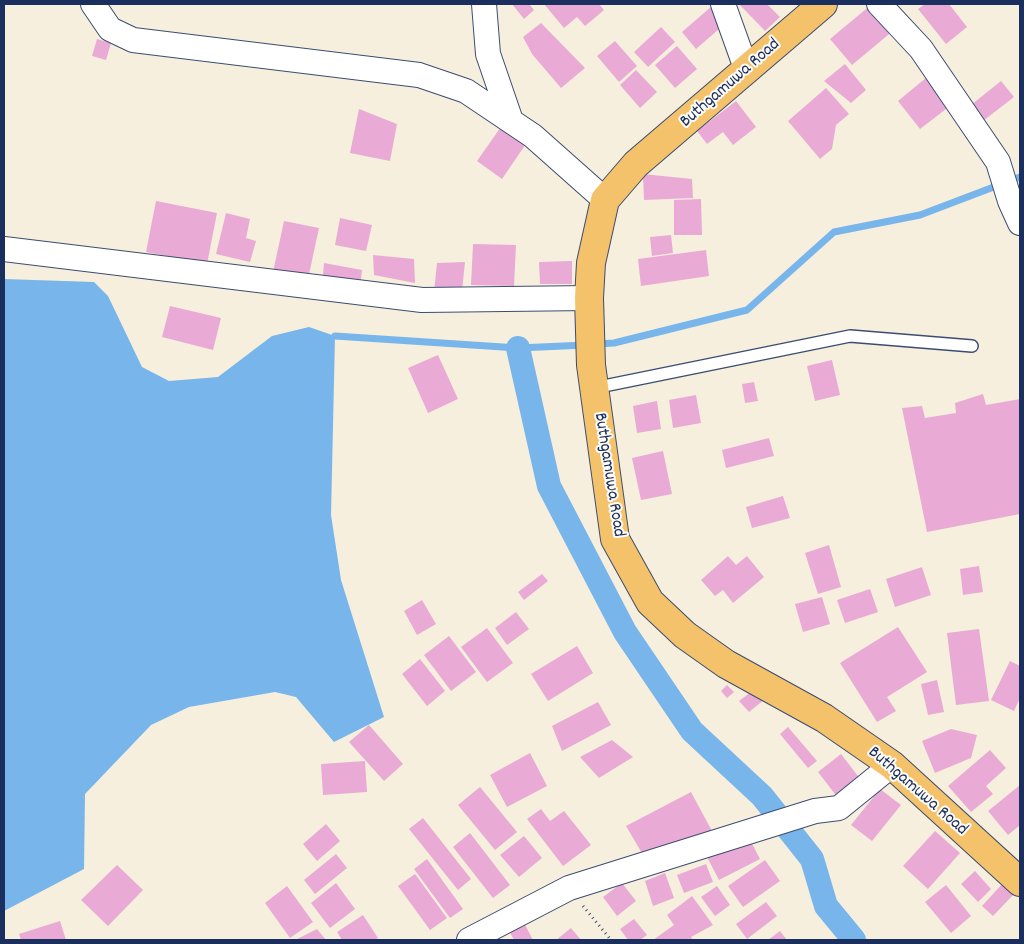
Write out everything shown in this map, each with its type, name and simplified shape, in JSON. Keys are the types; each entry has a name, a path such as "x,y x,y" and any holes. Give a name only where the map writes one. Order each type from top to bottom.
{"main road":[{"name":"Buthgamuwa Road","path":"823,4 636,164 605,200 591,263 589,298 593,376 615,539 650,602 685,635 726,664 824,718 892,765 1020,882"}],"street":[{"path":"93,4 110,29 133,40 419,75 466,91 533,136 605,200"},
{"path":"484,4 488,54 511,121"},
{"path":"723,4 747,71"},
{"path":"879,4 921,48 998,162 1010,201 1020,223"},
{"path":"4,249 422,300 589,298"},
{"path":"469,940 569,888 815,811 839,808 892,765"}],"lane":[{"path":"593,376 850,336 972,346"}],"path":[{"path":"569,888 611,940"}],"water":[{"path":"4,279 94,282 108,296 142,367 169,381 218,377 272,336 309,327 335,336 331,515 341,580 384,717 334,742 296,697 275,692 189,707 151,725 85,794 84,869 4,911"}],"building":[{"path":"512,4 529,4 534,10 524,19"},
{"path":"544,4 599,4 604,10 585,26 577,17 564,28"},
{"path":"739,4 767,4 780,17 765,31"},
{"path":"872,4 894,30 852,65 830,39"},
{"path":"925,4 949,4 967,27 946,44 918,9"},
{"path":"712,6 726,23 696,49 682,32"},
{"path":"541,23 585,68 561,88 532,54 523,37"},
{"path":"661,27 675,42 648,67 634,52"},
{"path":"97,39 111,43 106,60 92,56"},
{"path":"615,41 637,66 619,82 597,56"},
{"path":"677,46 697,69 675,88 655,65"},
{"path":"845,64 866,90 851,103 824,81"},
{"path":"636,70 657,92 640,108 620,85"},
{"path":"927,77 950,106 920,129 898,101"},
{"path":"1001,81 1014,97 983,121 971,105"},
{"path":"826,88 849,114 836,125 832,149 820,159 788,121"},
{"path":"736,101 756,127 733,145 723,132 707,144 697,131"},
{"path":"359,109 397,124 390,161 350,153"},
{"path":"503,124 528,141 502,179 477,161"},
{"path":"643,174 692,179 693,198 644,200"},
{"path":"701,199 702,235 674,235 674,200"},
{"path":"156,201 217,213 207,264 146,252"},
{"path":"226,213 250,219 246,238 256,241 250,262 216,254"},
{"path":"340,218 372,225 366,251 335,245"},
{"path":"284,221 319,228 308,279 273,272"},
{"path":"671,235 673,253 652,256 650,237"},
{"path":"473,244 516,245 514,286 471,285"},
{"path":"706,250 709,276 641,286 638,259"},
{"path":"373,255 414,259 415,283 374,275"},
{"path":"572,261 572,284 540,284 539,262"},
{"path":"465,262 462,291 434,292 437,263"},
{"path":"324,263 362,270 360,286 322,288"},
{"path":"170,306 221,318 213,350 162,337"},
{"path":"438,355 458,399 428,413 408,368"},
{"path":"832,360 840,395 815,401 807,366"},
{"path":"754,382 758,401 745,403 742,384"},
{"path":"983,394 986,405 1020,399 1020,514 927,532 902,408 922,406 925,418 956,413 955,403"},
{"path":"696,395 701,423 673,428 669,400"},
{"path":"657,401 661,429 637,433 633,406"},
{"path":"769,438 774,456 726,468 722,450"},
{"path":"663,451 672,494 641,500 632,458"},
{"path":"783,496 790,518 752,528 746,507"},
{"path":"829,545 841,587 818,594 805,553"},
{"path":"728,556 736,565 747,556 764,577 733,603 723,590 715,596 701,580"},
{"path":"979,566 983,592 963,595 960,569"},
{"path":"922,567 931,595 895,607 886,579"},
{"path":"542,574 548,581 524,600 518,592"},
{"path":"870,589 878,612 845,623 837,600"},
{"path":"822,597 830,624 803,632 795,604"},
{"path":"422,600 436,624 417,635 404,611"},
{"path":"516,612 529,629 507,645 495,628"},
{"path":"898,627 927,672 887,697 896,711 877,722 840,663"},
{"path":"487,628 513,663 487,682 461,647"},
{"path":"979,629 989,701 956,705 947,633"},
{"path":"449,636 476,672 451,691 424,655"},
{"path":"577,646 593,673 548,701 531,674"},
{"path":"420,659 445,691 427,706 402,674"},
{"path":"1010,661 1020,666 1020,698 1014,711 991,700"},
{"path":"937,680 944,712 928,715 921,684"},
{"path":"727,685 734,692 727,698 721,691"},
{"path":"756,688 765,699 749,712 739,701"},
{"path":"598,702 611,725 562,751 552,726"},
{"path":"369,725 403,764 384,781 349,742"},
{"path":"788,727 817,761 808,768 780,734"},
{"path":"951,729 977,735 971,758 935,773 922,741"},
{"path":"612,740 633,757 599,778 580,757"},
{"path":"990,750 1006,768 986,786 993,794 971,812 948,786"},
{"path":"530,753 547,786 507,807 490,775"},
{"path":"841,754 861,780 838,798 818,772"},
{"path":"365,761 367,792 323,795 321,764"},
{"path":"1020,785 1020,825 1008,835 988,811"},
{"path":"480,787 517,832 495,850 458,805"},
{"path":"880,789 901,805 872,841 851,825"},
{"path":"691,792 712,831 643,855 626,826"},
{"path":"541,809 550,821 564,811 591,845 563,866 527,819"},
{"path":"423,818 471,879 458,890 409,829"},
{"path":"326,824 340,841 317,861 303,844"},
{"path":"935,831 960,853 928,889 903,866"},
{"path":"470,833 510,885 493,898 453,847"},
{"path":"524,836 542,858 519,877 500,855"},
{"path":"748,836 760,859 719,880 707,857"},
{"path":"336,854 347,868 315,894 304,880"},
{"path":"427,859 463,909 450,918 414,869"},
{"path":"765,860 780,881 743,907 728,886"},
{"path":"706,864 713,882 684,893 677,875"},
{"path":"117,865 143,890 108,926 81,900"},
{"path":"975,871 991,889 978,902 961,884"},
{"path":"665,873 674,898 653,906 645,881"},
{"path":"415,874 447,918 430,930 398,886"},
{"path":"336,883 355,909 330,928 311,903"},
{"path":"622,883 636,901 617,916 603,897"},
{"path":"1003,883 1014,894 993,916 982,906"},
{"path":"946,885 971,916 951,933 925,902"},
{"path":"287,886 313,922 290,938 265,903"},
{"path":"717,886 730,905 715,916 701,897"},
{"path":"692,896 713,925 691,937 693,940 687,940 690,938 685,940 653,940 674,925 667,915"},
{"path":"766,902 777,916 747,939 736,924"},
{"path":"363,915 378,938 374,940 342,940 337,932"},
{"path":"521,917 533,940 514,940 506,925"},
{"path":"634,919 647,935 640,940 628,940 620,929"},
{"path":"60,921 66,940 21,940 19,934"},
{"path":"571,928 581,940 556,940"},
{"path":"317,929 326,940 295,940"},
{"path":"780,931 787,940 768,940"}],"waterway":[{"path":"597,344 614,343 747,310 834,232 920,215 1020,177"},
{"path":"335,336 518,348 586,345"},
{"path":"518,348 549,486 625,632 692,731 762,796 812,859 826,906 854,940"}]}
